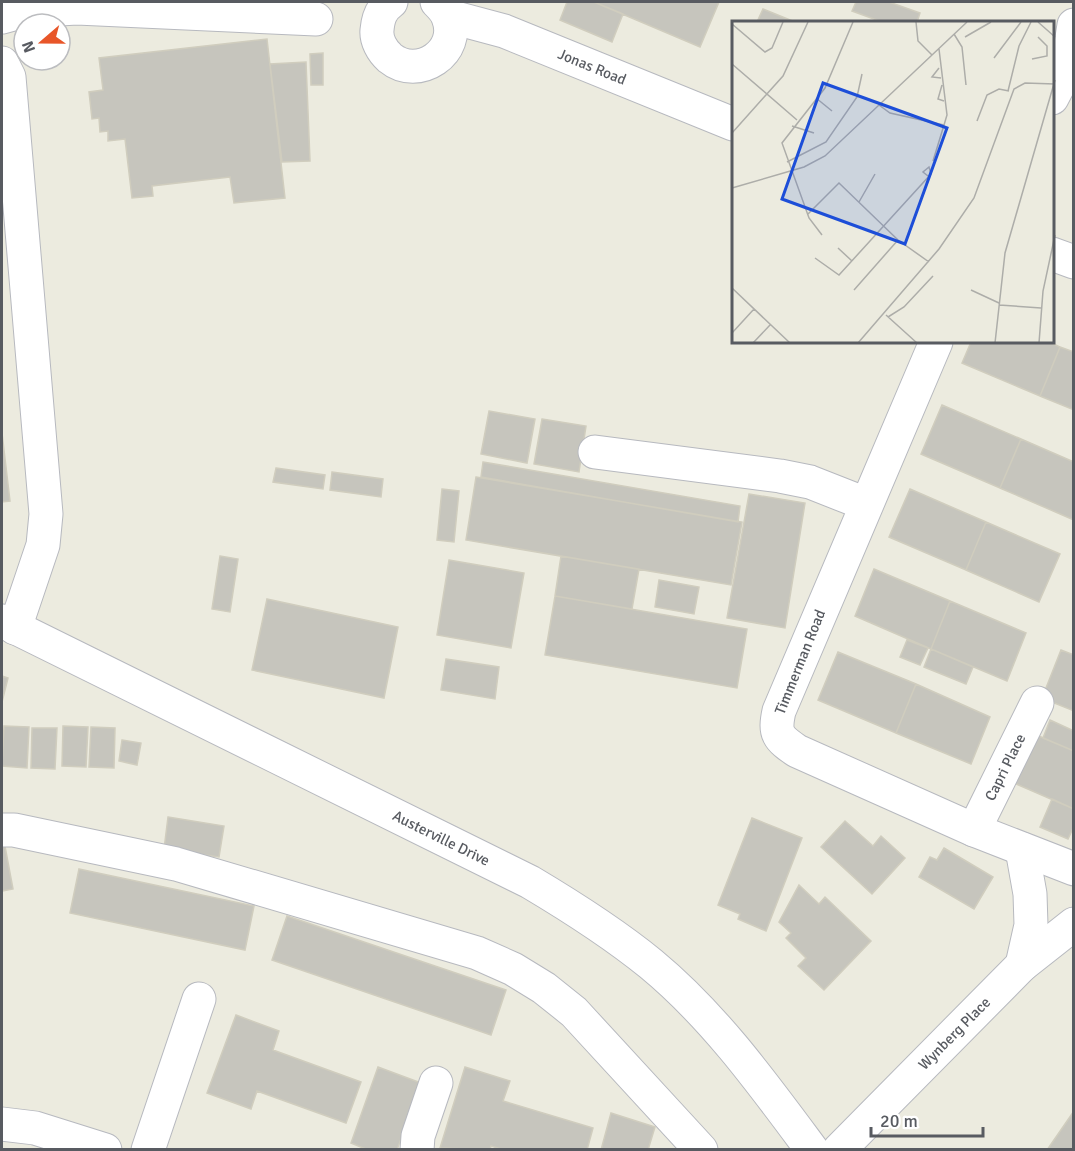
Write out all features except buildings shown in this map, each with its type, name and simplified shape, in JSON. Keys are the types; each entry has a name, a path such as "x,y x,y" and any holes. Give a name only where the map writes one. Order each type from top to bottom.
{"street":[{"name":"Jonas Road","path":"391,2 378,17 377,35 383,52 397,63 414,68 431,63 444,51 451,34 443,9"},
{"path":"2,17 24,11 77,8 316,19"},
{"name":"Jonas Road","path":"443,9 504,31 732,124"},
{"path":"1054,96 1070,70 1074,25"},
{"path":"2,63 9,77 46,514 43,546 8,625"},
{"path":"1054,254 1074,262"},
{"name":"Timmerman Road","path":"935,344 779,711 776,726 781,740 797,750 974,830 1074,869"},
{"path":"595,452 780,476 810,482 866,504"},
{"name":"Austerville Drive","path":"8,625 530,882 595,922 651,964 701,1011 747,1062 812,1149"},
{"name":"Capri Place","path":"974,830 1037,703"},
{"path":"2,830 15,830 176,864 477,953 513,969 544,988 574,1012 701,1149"},
{"path":"1022,849 1030,894 1031,925 1022,965"},
{"name":"Wynberg Place","path":"839,1149 1022,965 1074,924"},
{"path":"148,1149 199,999"},
{"path":"417,1149 418,1136 436,1083"},
{"path":"2,1124 35,1128 105,1149"}]}
